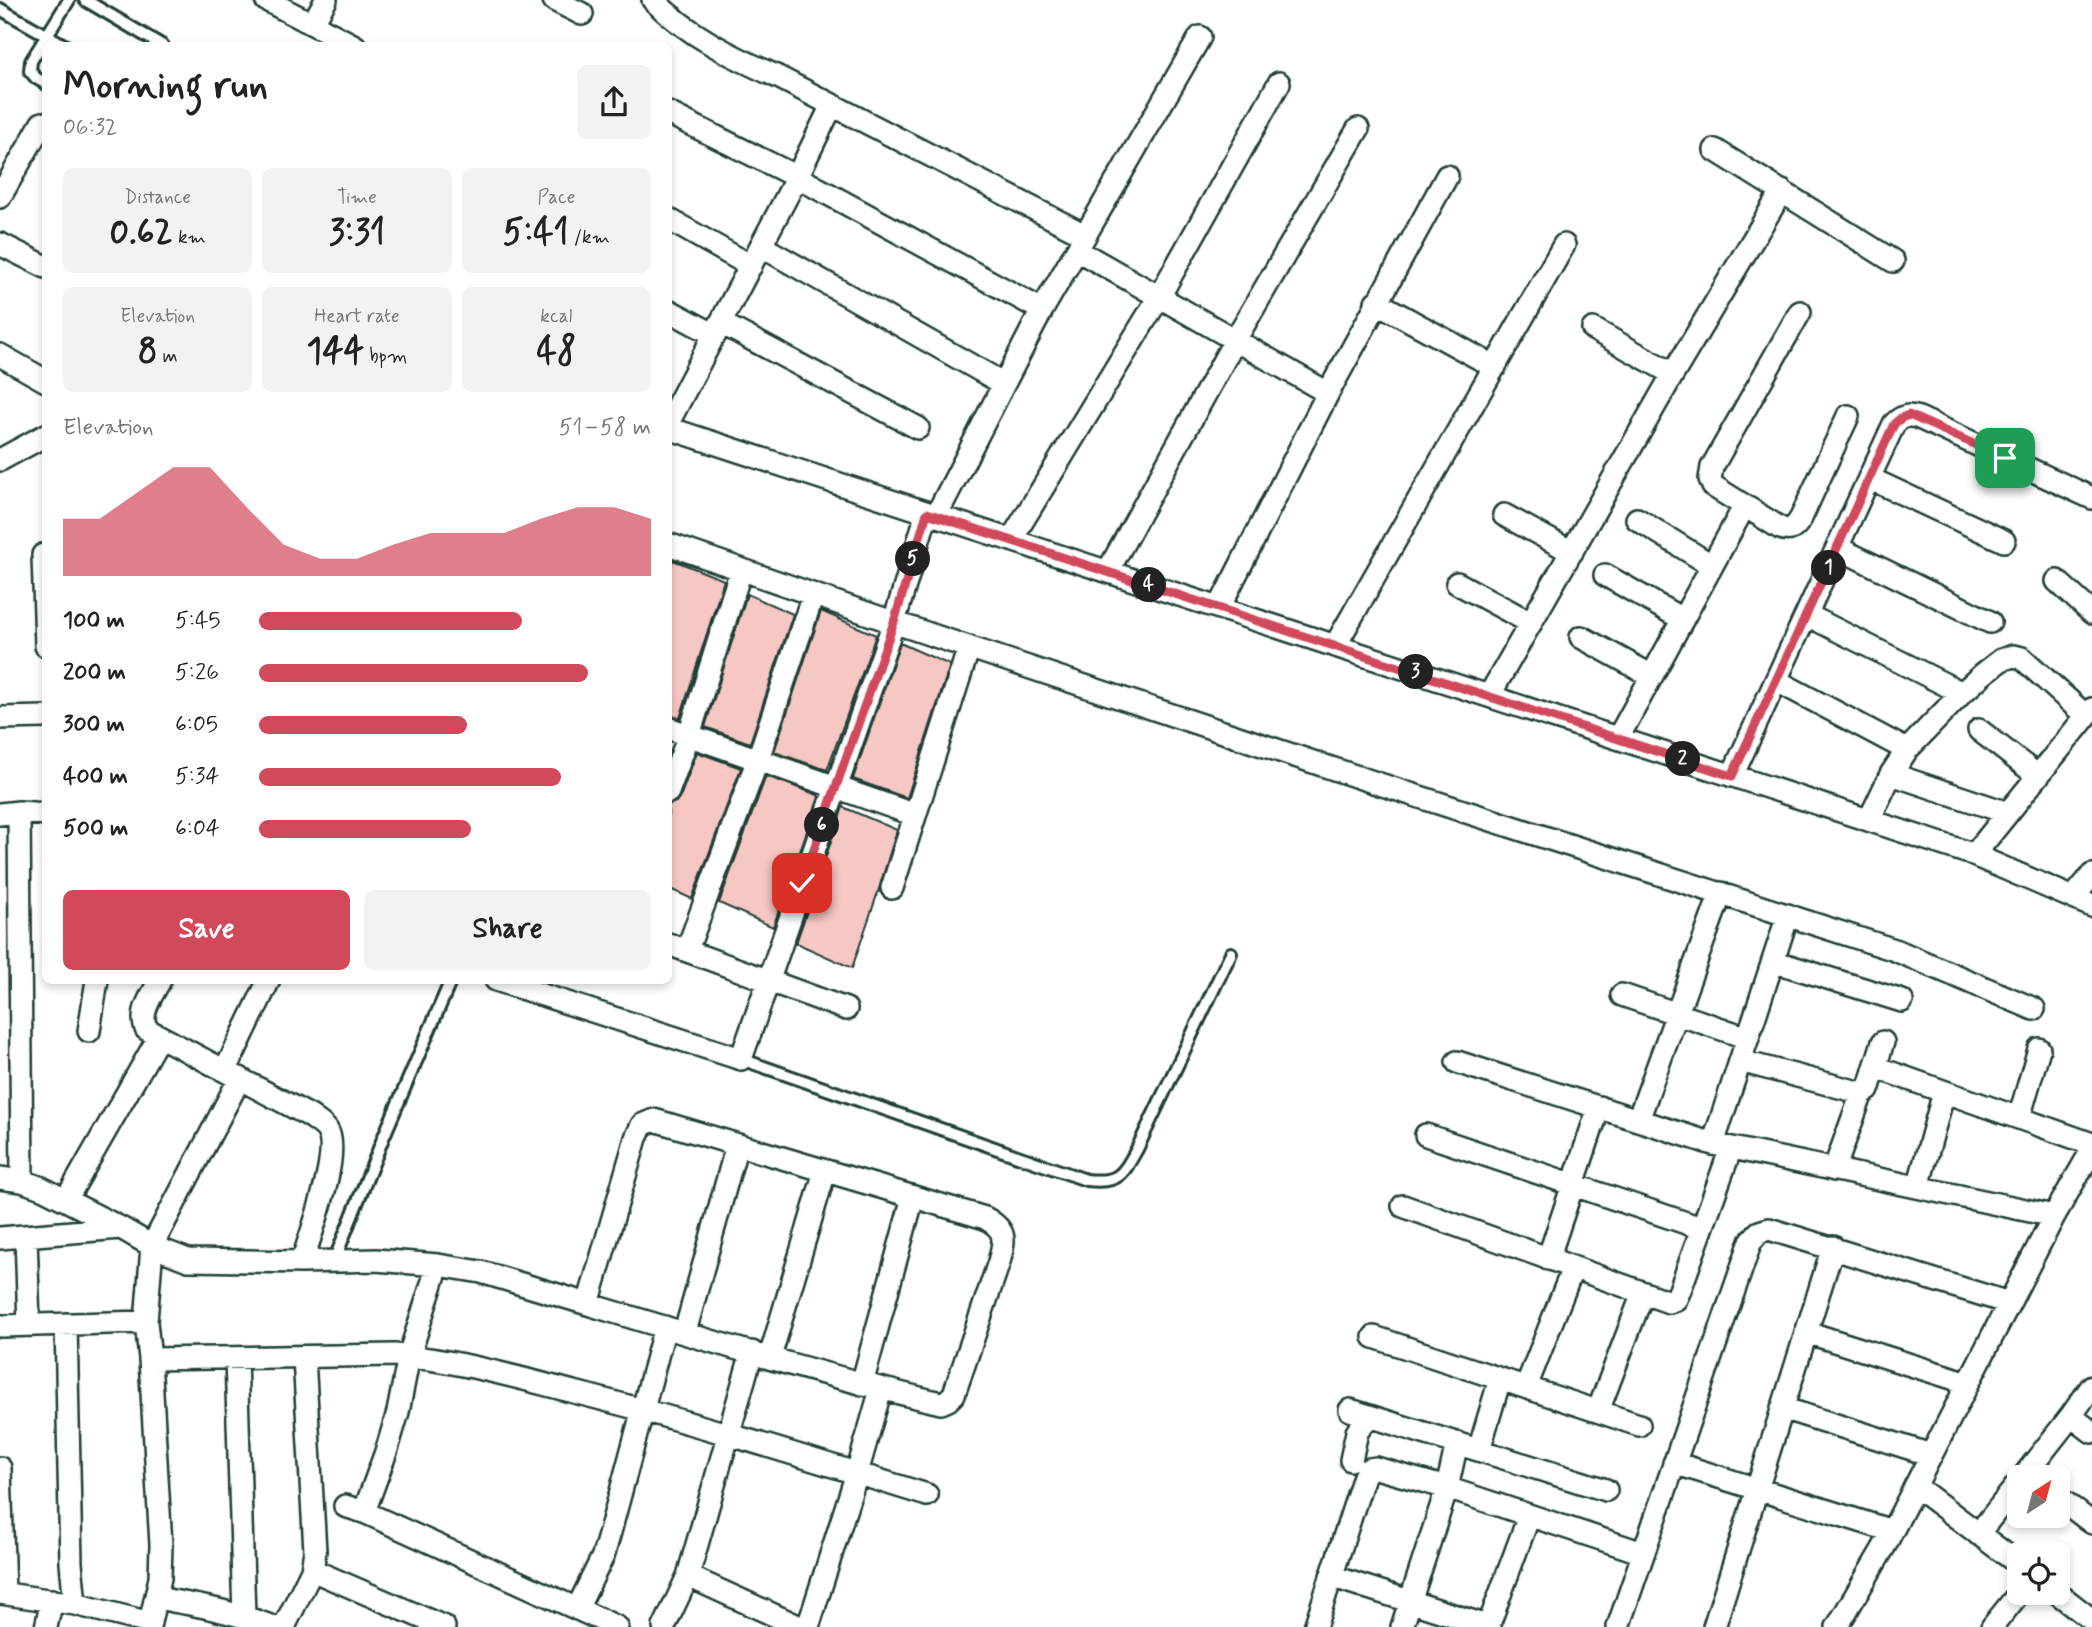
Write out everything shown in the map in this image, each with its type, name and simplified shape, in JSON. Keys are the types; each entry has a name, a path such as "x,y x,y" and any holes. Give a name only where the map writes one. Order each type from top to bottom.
{"street":[{"path":"266,0 347,42"},
{"path":"312,24 326,0"},
{"path":"554,0 582,14"},
{"path":"653,0 670,17 739,60 832,105 1081,243 1159,297 1328,393"},
{"path":"511,984 741,1059 931,515 1042,310 1200,37"},
{"path":"1012,540 1159,297 1279,83"},
{"path":"672,418 832,105"},
{"path":"672,115 797,177 1042,310"},
{"path":"0,197 42,123"},
{"path":"1108,571 1235,340 1358,129"},
{"path":"1715,150 1893,261"},
{"path":"1219,608 1376,302 1447,176"},
{"path":"1489,696 1672,374 1782,191"},
{"path":"672,221 751,267"},
{"path":"0,244 42,265"},
{"path":"1335,646 1564,245"},
{"path":"761,246 1004,384"},
{"path":"1376,302 1495,367"},
{"path":"672,312 718,329 918,428"},
{"path":"1800,312 1713,467 1710,479 1713,486 1780,528 1795,528 1847,416"},
{"path":"1593,329 1672,374"},
{"path":"0,355 42,378"},
{"path":"1732,776 1894,424 1901,418 1909,415 2092,498"},
{"path":"672,427 931,515 1974,855 2083,902 2092,875"},
{"path":"0,460 42,437"},
{"path":"1869,478 2004,541"},
{"path":"1618,738 1744,507"},
{"path":"1504,515 1572,552"},
{"path":"1637,519 1711,565"},
{"path":"672,547 1367,780 1895,950 2034,1009"},
{"path":"1838,548 1990,622"},
{"path":"672,781 741,570"},
{"path":"1605,575 1682,619"},
{"path":"2057,581 2092,613"},
{"path":"1457,583 1531,624"},
{"path":"813,595 758,759 678,947 846,1009"},
{"path":"1807,615 1962,693"},
{"path":"1581,637 1652,676"},
{"path":"892,888 969,647"},
{"path":"1869,820 1891,774 1907,750 1962,693 2001,660 2012,656 2022,658 2089,712 1974,855"},
{"path":"1777,681 1907,750"},
{"path":"0,718 42,717"},
{"path":"672,729 915,815"},
{"path":"1979,730 2038,776"},
{"path":"1891,774 2008,813"},
{"path":"22,1181 10,916 9,813 42,814"},
{"path":"1638,1120 1721,893"},
{"path":"1403,1206 1669,1302 1676,1299 1701,1228 1740,1061 1788,915"},
{"path":"1773,961 1902,1002"},
{"path":"89,1031 96,984"},
{"path":"158,984 144,1012 142,1020 146,1029 310,1116 327,1130 331,1142 328,1173 302,1262"},
{"path":"0,1468 2,1593 75,1604 149,1625 160,1578 161,1545 146,1322 152,1246 232,1075 267,984"},
{"path":"1622,995 1748,1038"},
{"path":"66,1200 159,1037"},
{"path":"1740,1061 1862,1093 1868,1090 1882,1042"},
{"path":"2019,1118 2039,1049"},
{"path":"1457,1062 1722,1146 2054,1216"},
{"path":"1875,1067 2092,1144"},
{"path":"1918,1187 1944,1092"},
{"path":"1834,1170 1862,1093"},
{"path":"1548,1259 1599,1107"},
{"path":"0,1178 22,1181 66,1200 152,1246 188,1260 376,1260 481,1272 588,1304 675,1329 761,1355 941,1403 954,1394 1004,1244 1003,1233 996,1224 985,1218 654,1120 642,1125 588,1304"},
{"path":"1426,1135 1701,1228"},
{"path":"577,1609 603,1556 643,1410 675,1329 737,1145"},
{"path":"1837,1627 1892,1531 2054,1216 2092,1150"},
{"path":"664,1627 688,1576 729,1433 761,1355 825,1171"},
{"path":"808,1627 858,1473 871,1386 913,1197"},
{"path":"0,1238 121,1228"},
{"path":"1618,1627 1751,1241 1759,1232 1769,1229 1833,1247 2009,1303"},
{"path":"26,1236 29,1325"},
{"path":"1714,1627 1833,1247"},
{"path":"438,1265 409,1356 398,1412 387,1449 355,1509 617,1627"},
{"path":"1526,1387 1573,1268"},
{"path":"1598,1411 1643,1293"},
{"path":"0,1326 146,1322"},
{"path":"66,1324 71,1563 75,1604"},
{"path":"1806,1332 1968,1383"},
{"path":"1374,1337 1639,1425"},
{"path":"150,1359 409,1356 505,1374 729,1433 927,1495"},
{"path":"284,1627 312,1570 315,1551 304,1357"},
{"path":"236,1358 244,1616"},
{"path":"1479,1450 1500,1379"},
{"path":"2034,1465 2092,1386"},
{"path":"1782,1408 1931,1455"},
{"path":"1351,1460 1360,1413 1606,1490"},
{"path":"2071,1416 2092,1432"},
{"path":"1402,1627 1447,1488 1457,1443"},
{"path":"1674,1463 1892,1531"},
{"path":"1314,1627 1364,1476 1369,1469 1377,1468 1447,1488 1643,1553"},
{"path":"1915,1486 2007,1555"},
{"path":"1978,1534 2007,1499"},
{"path":"2070,1506 2092,1522"},
{"path":"1331,1576 1485,1626 1529,1516"},
{"path":"312,1570 444,1627"},
{"path":"688,1576 800,1627"},
{"path":"156,1598 219,1609 273,1627"},
{"path":"46,1627 52,1600"},
{"path":"2070,1603 2092,1620"},
{"path":"1992,1627 2010,1605"}],"lane":[{"path":"44,42 69,0"},
{"path":"85,0 156,42"},
{"path":"0,9 59,42"},
{"path":"42,45 31,61 30,71 42,82"},
{"path":"741,1059 1086,1180 1107,1182 1124,1173 1137,1149 1231,953"},
{"path":"334,1261 449,984"}],"building":[{"path":"673,560 724,580 680,718 672,716"},
{"path":"747,594 793,614 750,743 705,727"},
{"path":"821,611 876,635 827,770 774,752"},
{"path":"900,643 950,665 907,798 853,779"},
{"path":"697,752 741,768 692,899 672,890 672,804 680,797"},
{"path":"766,776 819,797 773,927 719,903"},
{"path":"843,807 897,830 852,968 796,943"}],"route":[{"path":"802,883 894,622 927,513 1732,776 1894,424 1909,415 1919,418 2005,458"}]}
